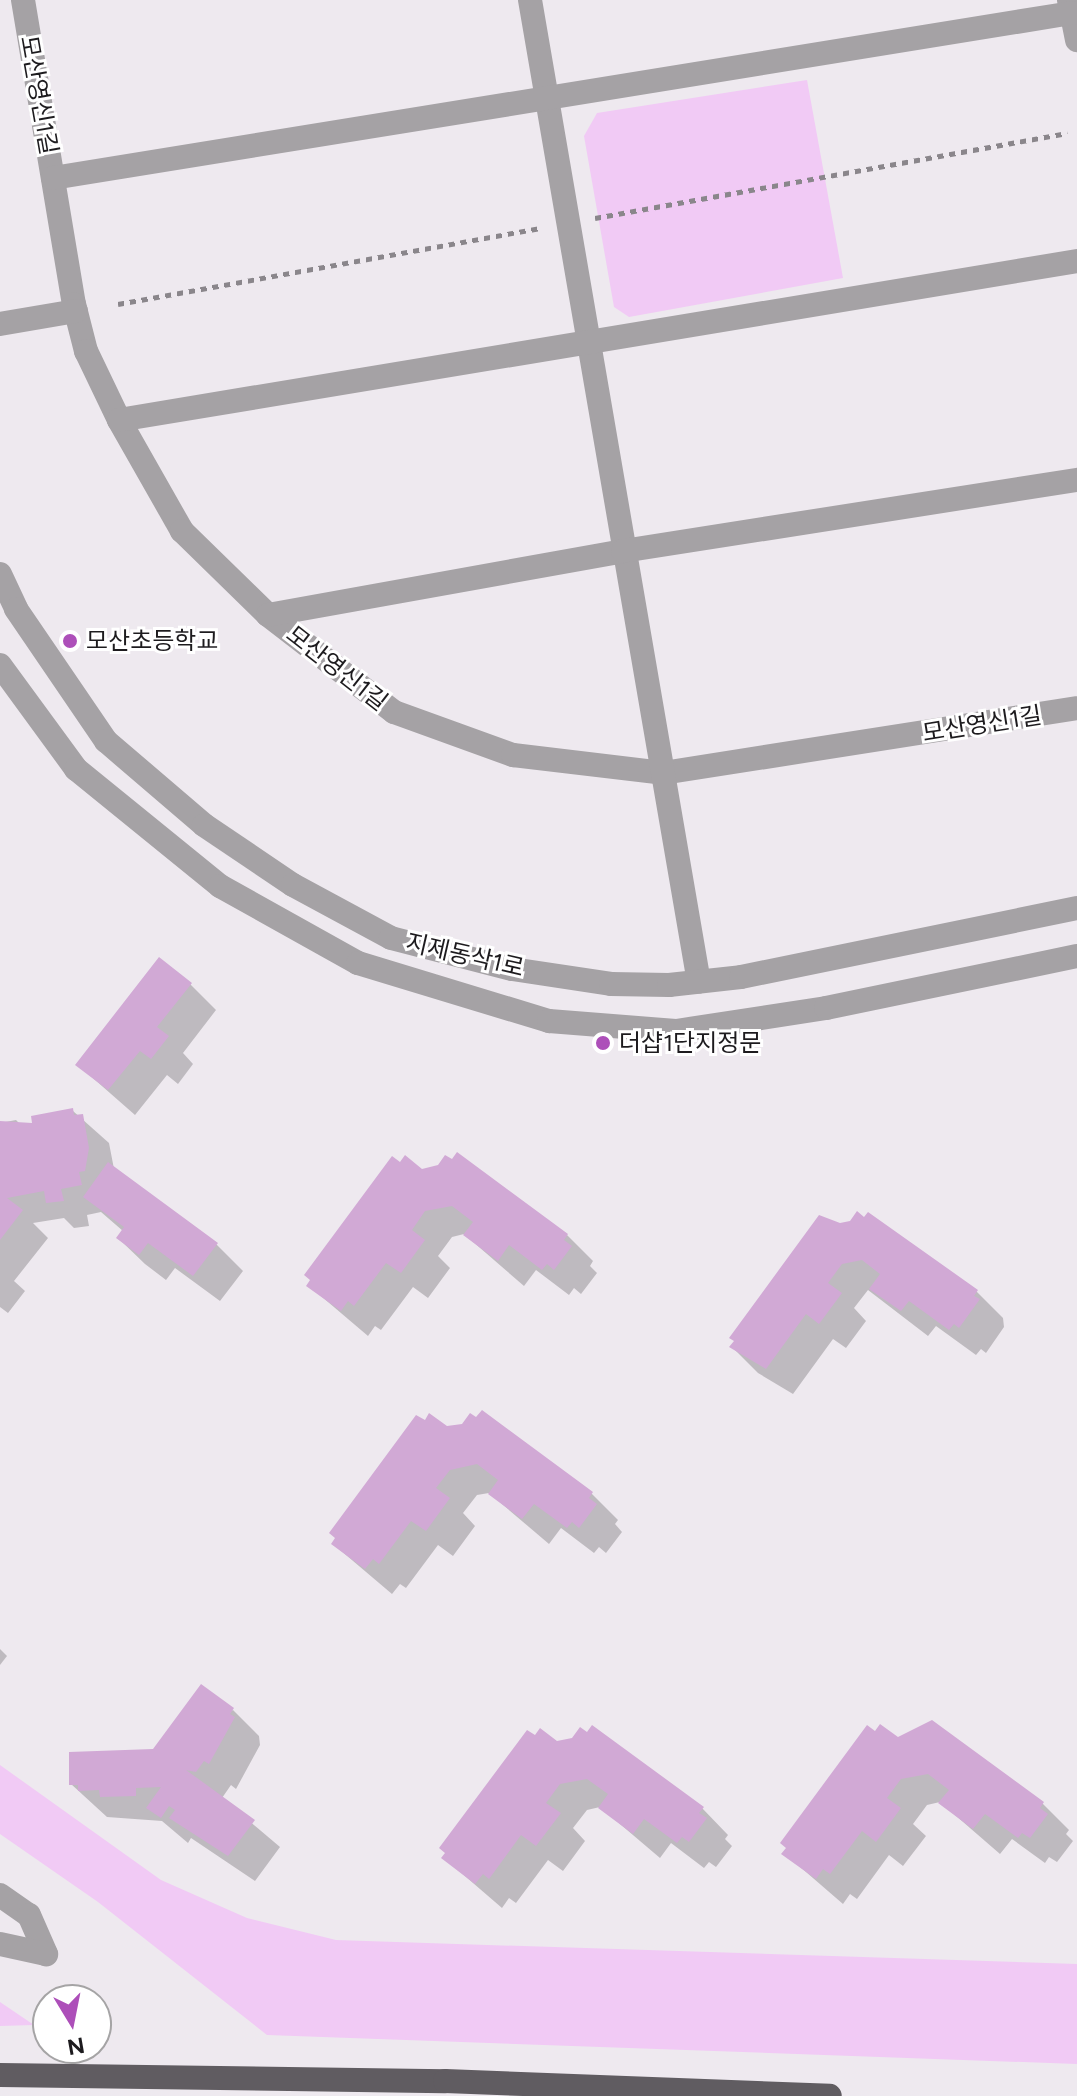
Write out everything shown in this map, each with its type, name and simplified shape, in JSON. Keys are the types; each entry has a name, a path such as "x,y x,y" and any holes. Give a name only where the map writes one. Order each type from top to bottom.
{"highway":[{"path":"0,2075 429,2081 830,2096"}],"street":[{"name":"모산영신1길","path":"23,0 76,311 86,351 119,420 182,531 268,615 394,712 513,755 663,773 1077,708"},
{"path":"530,0 699,982"},
{"path":"53,178 547,98 1071,7 1077,40"},
{"path":"119,420 1077,261"},
{"path":"0,324 76,311"},
{"path":"268,615 623,551 1077,480"},
{"name":"지제동삭1로","path":"0,574 16,609 106,741 204,825 293,885 391,938 512,969 611,984 699,982 1077,908"},
{"name":"지제동삭1로","path":"0,665 76,769 220,886 358,963 549,1021 676,1031 826,1008 1077,956"},
{"path":"0,1895 29,1915 46,1954 0,1944"}],"shaded area":[{"path":"807,80 843,278 629,317 614,307 584,136 597,113"},
{"path":"0,1765 161,1880 247,1918 336,1940 1077,1964 1077,2064 267,2035 98,1902 0,1834"},
{"path":"0,2002 32,2024 32,2025 0,2026"}],"building":[{"path":"159,957 192,983 157,1027 169,1036 151,1059 140,1051 108,1090 75,1065"},
{"path":"73,1108 74,1115 83,1114 89,1148 85,1171 79,1172 82,1185 61,1189 64,1201 46,1203 44,1191 7,1198 23,1210 0,1240 0,1121 32,1123 31,1116"},
{"path":"457,1152 568,1234 564,1240 572,1246 554,1270 547,1264 542,1270 509,1245 498,1261 463,1235 473,1222 452,1206 425,1211 412,1230 425,1240 401,1273 386,1263 354,1306 348,1301 341,1311 306,1286 310,1280 304,1275 392,1156 400,1162 405,1155 422,1169 438,1165 445,1155 452,1159"},
{"path":"108,1162 218,1243 193,1276 148,1243 139,1255 116,1238 124,1227 83,1197"},
{"path":"857,1211 864,1217 868,1212 978,1290 974,1296 980,1299 959,1328 954,1324 949,1330 909,1301 901,1311 869,1289 880,1274 862,1260 842,1264 828,1283 842,1293 819,1324 806,1314 766,1369 729,1347 734,1341 729,1338 819,1215 840,1223 850,1221"},
{"path":"482,1410 593,1492 589,1498 597,1504 579,1528 572,1522 567,1528 534,1504 522,1519 488,1494 498,1480 477,1464 450,1470 436,1488 450,1498 426,1531 411,1521 379,1564 373,1559 365,1569 331,1544 335,1538 329,1533 416,1415 425,1420 429,1413 447,1426 462,1424 470,1413 476,1417"},
{"path":"201,1684 234,1708 230,1714 235,1717 209,1764 204,1761 196,1772 186,1770 255,1820 228,1856 169,1818 175,1810 169,1806 161,1818 146,1808 161,1787 136,1788 136,1796 100,1797 99,1790 78,1791 78,1785 69,1785 69,1752 153,1749"},
{"path":"932,1720 1044,1802 1040,1808 1048,1814 1030,1838 1022,1833 1018,1838 985,1814 973,1829 938,1803 949,1790 928,1774 901,1779 887,1798 901,1808 876,1842 862,1831 830,1874 823,1869 816,1879 781,1854 786,1848 780,1843 867,1725 875,1731 880,1724 898,1737"},
{"path":"592,1725 704,1807 699,1813 707,1818 689,1842 682,1837 677,1843 644,1819 633,1834 598,1808 608,1794 587,1779 560,1784 546,1803 561,1813 536,1846 521,1835 489,1879 483,1874 475,1884 441,1858 445,1853 439,1848 527,1730 535,1735 540,1728 557,1741 572,1738 580,1727 587,1732"}],"place":[{"name":"모산초등학교","path":"70,641"},
{"name":"더샵1단지정문","path":"603,1043"}]}
